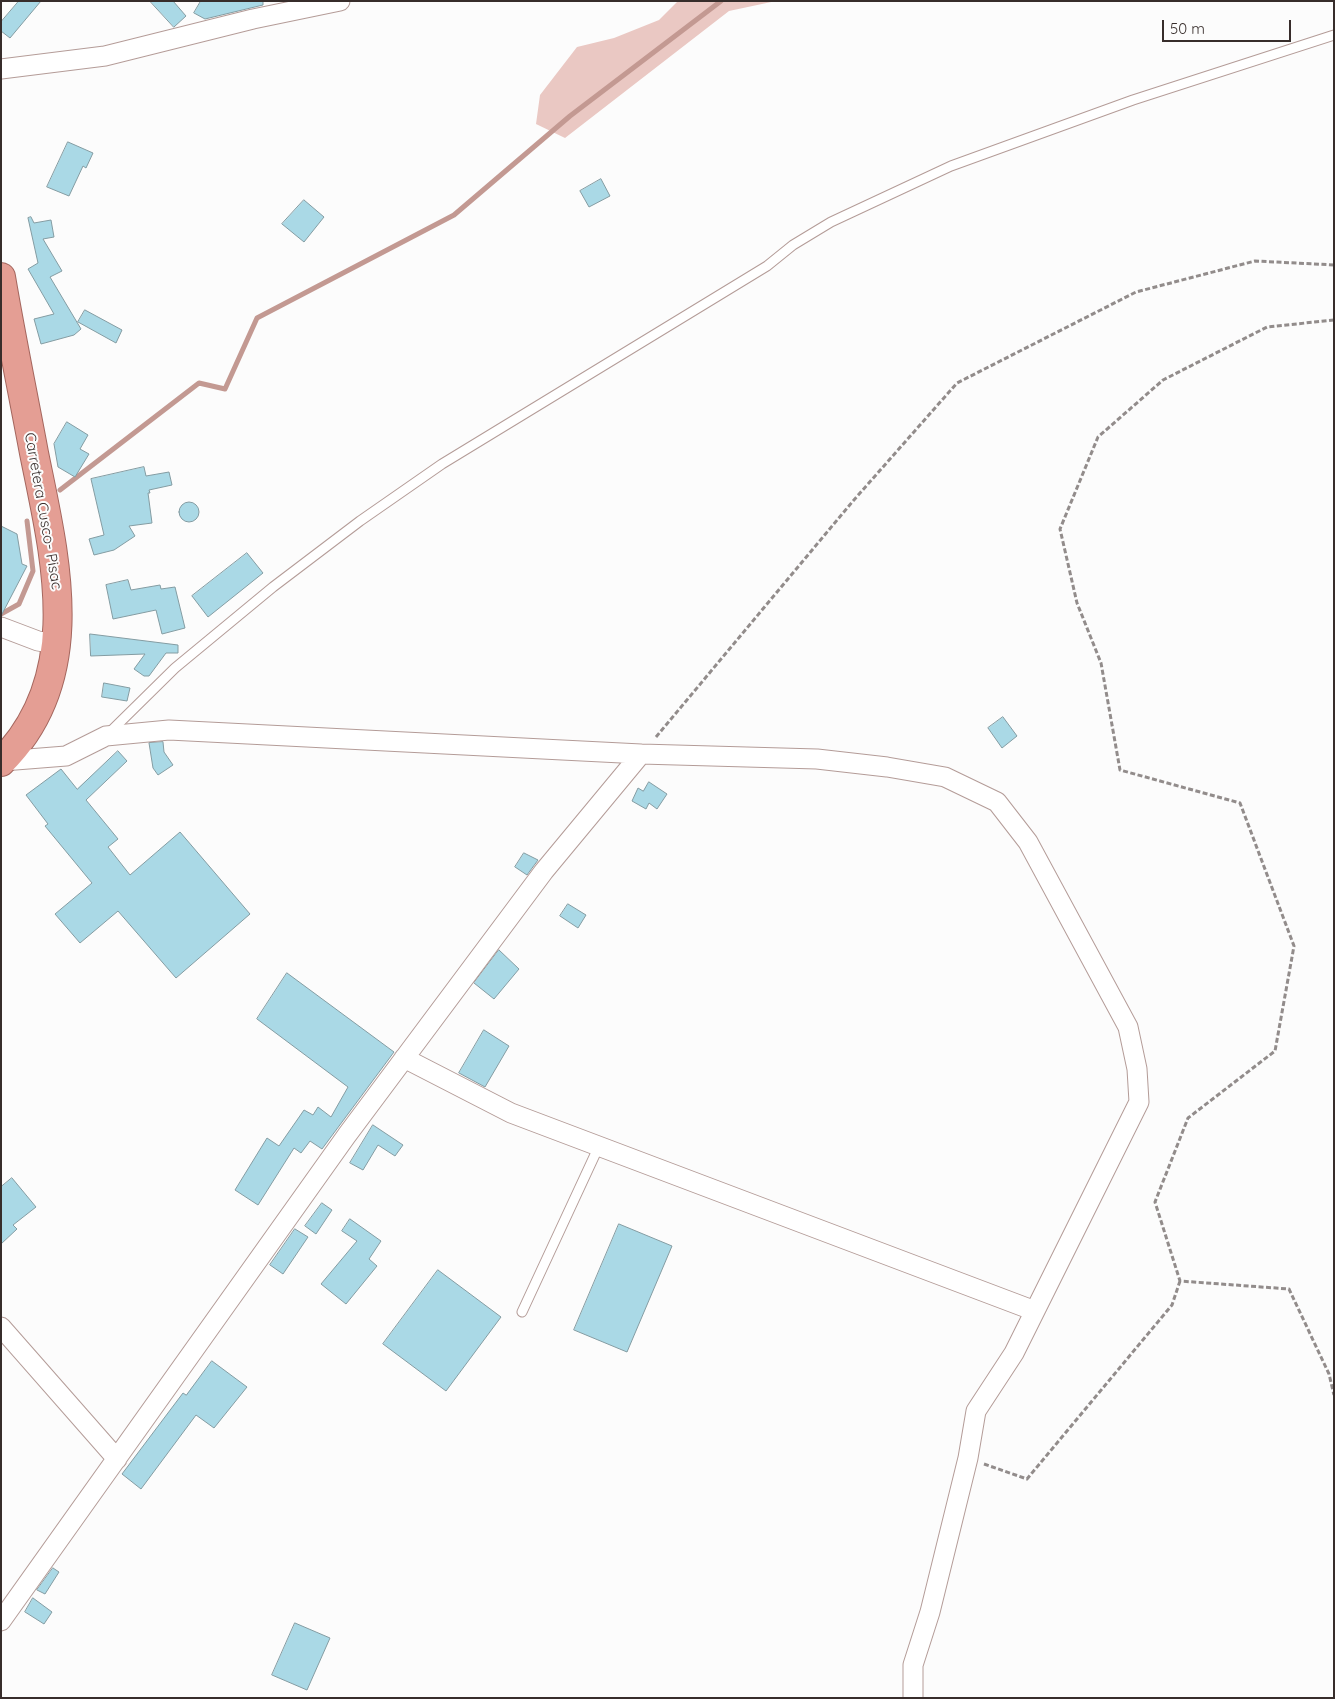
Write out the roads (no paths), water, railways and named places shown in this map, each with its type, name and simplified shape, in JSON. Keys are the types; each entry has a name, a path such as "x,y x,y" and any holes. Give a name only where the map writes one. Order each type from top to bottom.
{"highway":[{"name":"Carretera Cusco- Pisac","path":"1,277 5,320 49,526 59,608 57,644 52,669 39,708 16,745 2,761"}],"street":[{"path":"1,69 105,56 254,19 340,1"},
{"path":"1,627 38,642 57,644"},
{"path":"2,761 66,756 106,736 169,730 641,754 817,759 887,767 945,777 997,802 1028,842 1128,1027 1137,1069 1139,1102 1014,1353 976,1411 968,1458 930,1612 913,1665 913,1698"},
{"path":"1,1621 347,1135 544,871 641,754"},
{"path":"404,1058 511,1113 1035,1310"},
{"path":"1,1327 116,1459"}],"lane":[{"path":"106,736 175,668 273,587 360,521 442,464 767,266 793,245 831,222 950,166 1133,100 1334,35"},
{"path":"522,1312 599,1146"}],"waterway":[{"path":"60,490 199,383 225,389 257,318 454,215 570,116 721,1"},
{"path":"1,614 19,604 33,571 27,521"}]}
